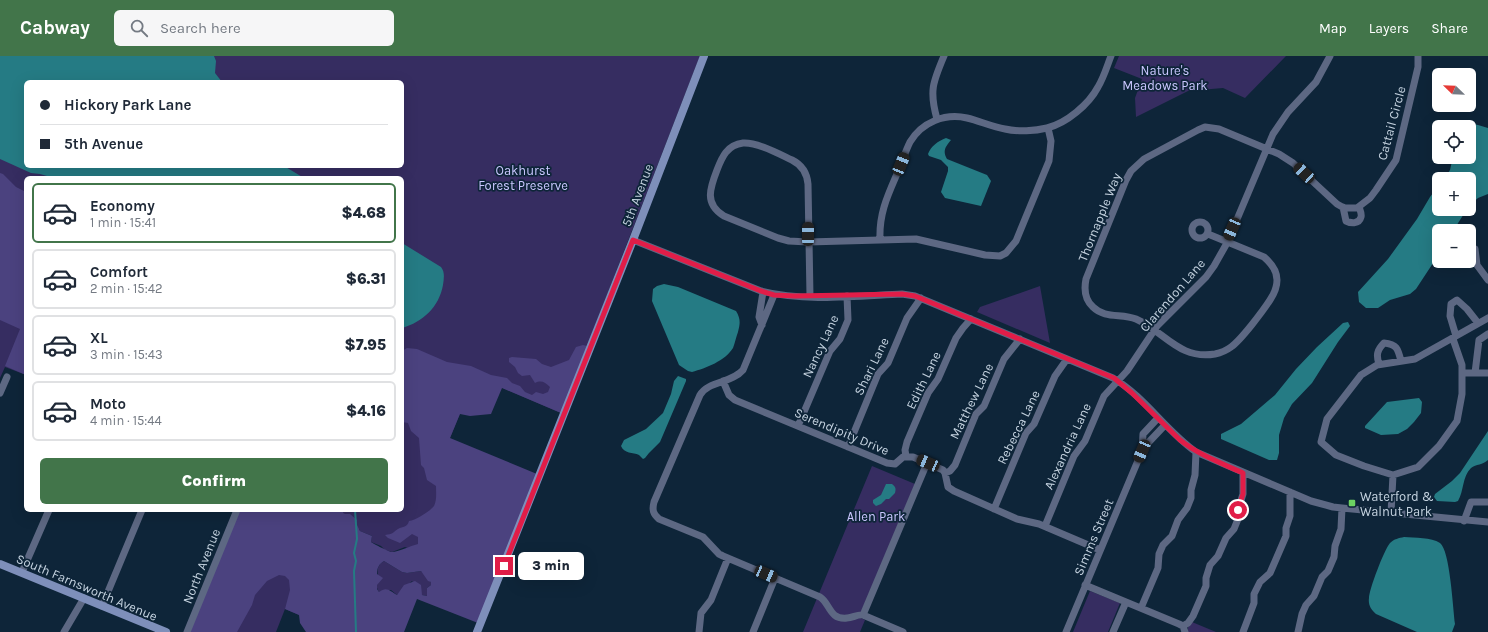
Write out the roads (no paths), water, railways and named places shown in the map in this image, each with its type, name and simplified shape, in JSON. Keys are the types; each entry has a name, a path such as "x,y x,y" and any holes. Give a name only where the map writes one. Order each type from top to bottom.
{"street":[{"name":"5th Avenue","path":"477,632 633,240 704,56"},
{"path":"937,119 932,94 935,76 944,56"},
{"path":"880,239 879,224 881,215 910,141 922,129 937,119 951,116 959,116 1007,130 1048,128 1063,121 1078,111 1089,99 1098,88 1111,56"},
{"name":"Clarendon Lane","path":"1118,381 1130,367 1161,321 1206,277 1220,256 1227,243 1266,149 1280,121 1316,82 1330,56"},
{"name":"Cattail Circle","path":"1266,149 1293,163 1342,207 1346,221 1353,223 1356,222 1362,216 1359,207 1370,198 1396,160 1420,56"},
{"name":"Thornapple Way","path":"1208,234 1264,257 1270,262 1277,275 1275,292 1270,300 1232,347 1219,353 1207,355 1194,354 1180,349 1135,318 1112,316 1098,311 1088,303 1085,290 1086,279 1126,180 1131,171 1144,159 1205,127 1219,129 1266,149"},
{"path":"810,296 808,242 808,180 801,166 792,160 750,143 739,144 728,149 723,156 710,190 712,202 717,210 724,216 778,238 789,241 808,242 916,239 985,256 1000,256 1006,253 1016,241 1049,161 1051,141 1048,128"},
{"path":"1342,207 1349,209 1359,207"},
{"path":"633,240 763,292 774,295 847,296 902,294 921,298 1067,358 1118,381 1180,440 1196,452 1243,473 1321,504 1342,508 1464,521 1488,522"},
{"path":"1476,257 1477,265 1488,280"},
{"path":"762,325 759,317 763,292"},
{"path":"774,295 743,370 738,375 704,390 700,395 654,502 654,514 659,519 703,537 719,554 823,599 828,609 838,617 847,618 860,614 903,632"},
{"name":"Nancy Lane","path":"798,426 830,351 840,339 848,320 847,296"},
{"name":"Shari Lane","path":"848,447 878,374 888,362 907,318 921,298"},
{"path":"1478,323 1467,308 1457,300 1451,304 1450,316 1454,337 1462,365 1462,394 1457,421 1439,446 1418,467 1392,474 1364,466 1336,455 1321,442 1327,419 1361,375 1380,364 1415,359 1454,337 1478,323 1488,318"},
{"name":"Edith Lane","path":"906,456 905,450 907,442 928,393 938,379 959,333 971,319"},
{"path":"1475,373 1479,340 1488,334"},
{"name":"Matthew Lane","path":"945,473 950,471 955,464 976,414 984,406 1004,359 1020,339"},
{"path":"1380,364 1377,357 1378,349 1384,343 1392,343 1398,350 1401,360"},
{"name":"Rebecca Lane","path":"994,509 1026,433 1034,424 1055,376 1067,358"},
{"path":"1462,373 1488,373"},
{"path":"0,393 7,377"},
{"name":"Alexandria Lane","path":"1045,526 1074,456 1085,441 1104,396 1118,381"},
{"name":"Serendipity Drive","path":"723,382 729,395 735,400 848,447 892,465 898,463 903,457 913,456 940,468 945,473"},
{"name":"Simms Street","path":"1142,451 1143,434 1158,418"},
{"name":"Simms Street","path":"1066,632 1142,451 1165,425"},
{"path":"1141,608 1158,568 1159,554 1163,545 1172,536 1178,520 1187,508 1191,498 1191,490 1195,475 1196,452"},
{"path":"863,615 928,463"},
{"path":"945,473 946,483 950,489 994,509 1022,520 1045,526 1100,550"},
{"path":"1086,585 1141,608 1184,629 1193,616 1206,586 1206,578 1210,565 1218,556 1226,538 1234,529 1243,494 1243,473"},
{"path":"1391,513 1392,474"},
{"path":"1243,632 1254,602 1254,594 1260,582 1270,573 1286,536 1286,528 1290,516 1290,492"},
{"path":"1464,521 1471,502 1488,502"},
{"path":"1298,632 1302,614 1306,605 1314,596 1322,577 1328,571 1334,557 1335,546 1341,529 1342,508"},
{"path":"22,572 48,512"},
{"path":"102,606 141,512"},
{"name":"North Avenue","path":"187,632 236,512"},
{"path":"699,632 701,613 711,600 728,558"},
{"name":"South Farnsworth Avenue","path":"0,564 166,632"},
{"path":"753,632 774,578"},
{"path":"64,632 84,598"},
{"path":"1113,632 1126,602"}],"waterway":[{"path":"355,512 357,539 354,553 356,561 354,571 356,632"}],"place":[{"name":"Waterford & Walnut Park","path":"1352,503"}],"park label":[{"name":"Nature's Meadows Park","path":"1165,78"},
{"name":"Oakhurst Forest Preserve","path":"523,178"},
{"name":"Allen Park","path":"876,516"}]}
